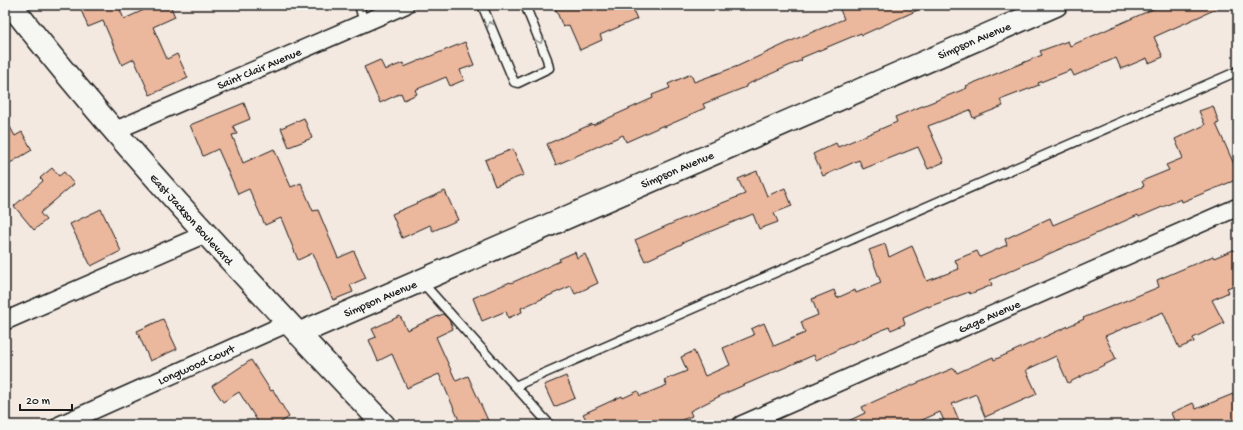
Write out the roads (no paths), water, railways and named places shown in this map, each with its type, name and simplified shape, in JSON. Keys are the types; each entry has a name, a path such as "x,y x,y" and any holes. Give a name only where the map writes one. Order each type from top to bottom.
{"street":[{"name":"East Jackson Boulevard","path":"11,5 50,55 114,131 205,234 384,425"},
{"name":"Saint Clair Avenue","path":"114,131 405,5"},
{"name":"Simpson Avenue","path":"293,329 420,281 1056,5"},
{"name":"Gage Avenue","path":"741,425 1238,207"},
{"path":"5,321 205,234"},
{"name":"Longwood Court","path":"60,425 293,329"}],"lane":[{"path":"359,5 364,22"},
{"path":"482,5 514,82 518,83 549,68 547,59 525,5"},
{"path":"515,386 1238,71"},
{"path":"420,281 550,425"}]}
